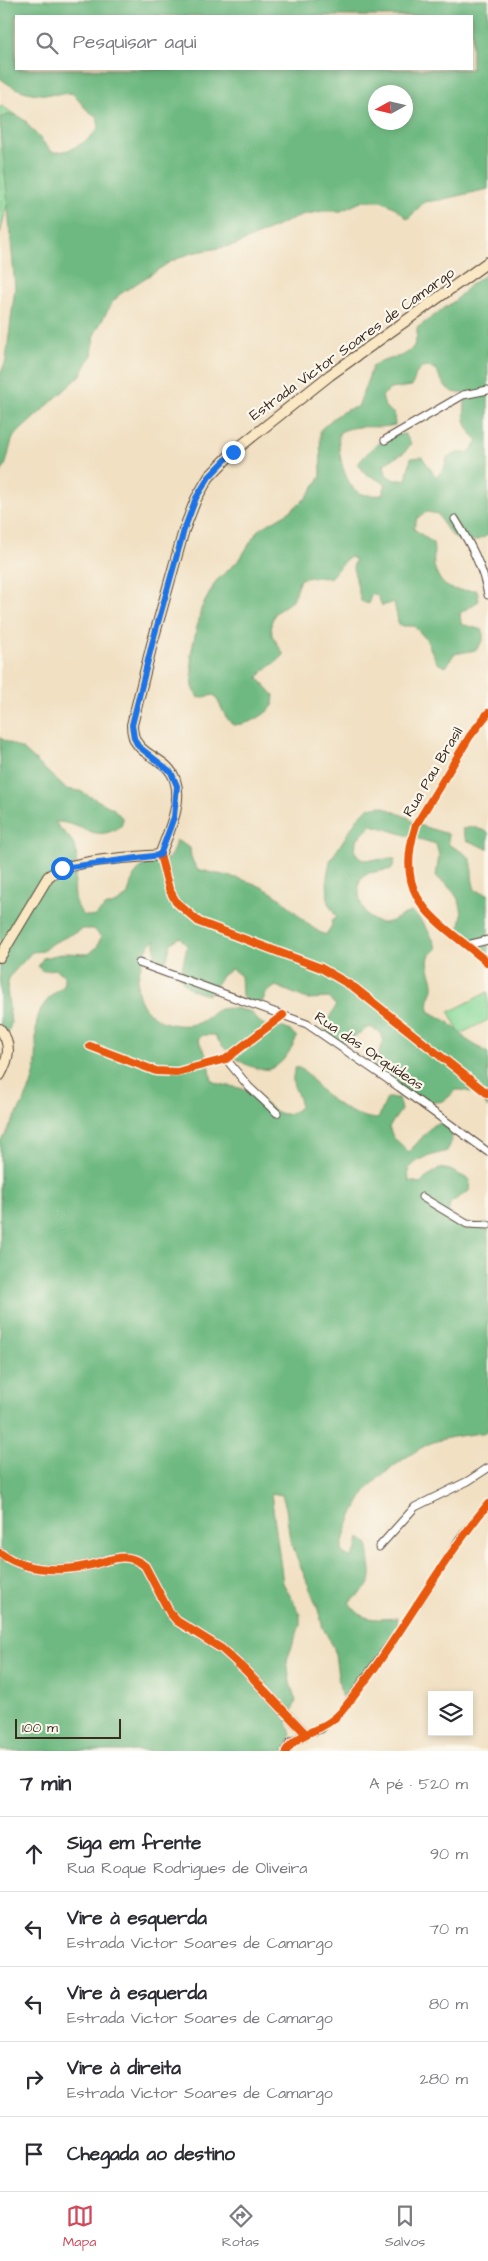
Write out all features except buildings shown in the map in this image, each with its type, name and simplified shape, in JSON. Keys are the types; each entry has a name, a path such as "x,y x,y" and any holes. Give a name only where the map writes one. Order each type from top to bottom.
{"main road":[{"name":"Estrada Victor Soares de Camargo","path":"160,855 174,817 177,786 171,772 138,746 134,738 132,725 172,571 196,498 216,468 233,452 330,376 488,262"},
{"path":"0,957 48,877 56,870 71,865 160,855"},
{"path":"0,1029 6,1036 8,1046 5,1064 0,1075"}],"street":[{"path":"385,440 463,395 488,390"},
{"path":"455,519 468,540 480,567 488,595"},
{"name":"Rua Pau Brasil","path":"467,945 423,908 415,895 410,878 410,849 416,825 470,736 488,713"},
{"path":"160,855 169,888 176,902 199,922 322,968 355,988 488,1094"},
{"path":"467,945 488,940"},
{"path":"467,945 488,962"},
{"name":"Rua das Orquídeas","path":"139,963 283,1015 313,1028 400,1087 488,1152"},
{"path":"90,1046 156,1070 168,1072 226,1059 283,1015"},
{"path":"226,1059 249,1087 277,1113"},
{"path":"422,1197 467,1224 488,1225"},
{"path":"378,1547 416,1507 468,1481 488,1468"},
{"path":"286,1751 291,1743 321,1728 340,1713 419,1603 460,1538 488,1504"},
{"path":"0,1553 24,1566 39,1569 87,1566 122,1556 139,1561 145,1566 170,1613 177,1621 222,1649 246,1671 306,1734"}],"green space":[{"path":"0,0 488,0 488,189 424,202 408,219 394,207 381,201 363,201 341,211 323,211 301,215 236,245 191,253 170,262 120,294 112,303 95,333 92,355 80,376 14,436 5,465 0,474 0,375 6,360 15,287 0,118 10,114 21,117 52,152 66,151 78,146 99,127 97,117 87,110 72,93 43,94 16,88 0,78"},
{"path":"0,105 27,122 0,234"},
{"path":"488,273 488,535 470,542 457,540 447,530 438,514 427,512 417,518 414,529 433,543 434,566 437,575 445,585 456,590 477,590 479,601 460,613 461,624 483,630 483,641 476,650 454,654 446,667 437,663 426,639 414,626 399,626 394,602 382,606 378,596 372,593 368,604 361,601 353,567 355,560 350,557 346,559 330,578 311,577 300,579 293,600 275,613 271,623 272,635 284,655 258,678 274,695 273,706 255,720 233,725 226,717 215,695 198,698 193,687 191,654 201,609 216,581 240,559 258,530 289,512 306,498 321,476 320,430 342,412 358,407 373,365 404,355 409,351 414,346 417,328 453,302 470,285","holes":["424,366 435,369 446,387 454,392 466,393 466,424 478,442 468,453 457,453 447,458 444,469 436,477 422,457 411,458 406,480 395,480 386,475 384,464 405,452 411,443 405,434 391,437 378,443 358,464 365,473 386,484 382,495 364,495 356,491 346,477 343,468 339,449 339,433 352,428 395,425 394,414 385,407 382,396 390,389 412,386 416,374"]},
{"path":"0,738 24,750 66,789 80,791 114,809 123,819 121,826 103,833 95,833 72,825 55,822 75,846 77,859 75,892 78,907 83,915 94,917 105,907 117,903 127,896 134,876 141,867 164,861 168,858 174,849 176,840 190,848 191,858 197,869 237,878 264,888 281,899 312,927 326,935 332,925 331,921 337,918 328,903 327,877 330,861 357,819 368,808 381,806 409,818 415,824 448,834 449,845 467,855 472,863 475,890 488,894 488,954 464,940 457,932 462,915 461,907 455,894 436,877 439,855 436,844 372,825 356,840 355,852 362,860 395,859 392,869 369,873 360,879 359,892 362,906 370,918 383,923 390,922 412,912 427,929 437,949 429,956 428,961 433,984 429,1000 429,1011 450,1023 467,1040 488,1053 488,1108 475,1094 461,1090 456,1090 443,1101 437,1102 422,1099 375,1073 375,1062 384,1041 379,1031 369,1027 345,1041 334,1039 324,1027 336,1006 329,998 307,999 276,986 267,992 262,1002 251,1002 242,997 241,976 232,969 223,975 208,995 191,989 180,977 187,946 180,937 171,943 165,965 155,962 155,940 151,943 144,955 139,973 137,986 145,1008 153,1016 163,1021 174,1025 186,1025 201,1022 218,1010 225,1008 236,1009 251,1012 258,1020 269,1027 285,1028 297,1037 286,1056 278,1064 269,1069 262,1069 245,1064 238,1059 224,1047 215,1035 203,1035 198,1039 208,1059 212,1081 246,1090 279,1113 285,1114 300,1107 293,1084 296,1067 307,1073 331,1099 346,1109 362,1116 378,1119 387,1098 398,1098 401,1110 389,1127 393,1137 409,1152 433,1125 445,1122 452,1136 447,1151 416,1162 408,1170 409,1181 420,1183 439,1168 450,1170 470,1180 469,1191 450,1203 448,1214 458,1223 488,1224 488,1432 445,1439 424,1446 396,1464 371,1485 357,1505 347,1528 341,1552 351,1558 357,1548 359,1537 368,1544 371,1578 365,1589 349,1602 364,1617 376,1619 397,1618 399,1629 347,1697 341,1696 334,1648 323,1628 317,1606 290,1541 286,1508 282,1495 271,1493 283,1583 300,1614 300,1625 287,1660 290,1683 296,1701 287,1723 291,1733 286,1751 0,1751 0,1141 6,1134 31,1086 36,1065 36,1029 42,1008 50,997 64,986 64,975 54,969 43,971 38,967 43,958 65,953 89,954 97,947 101,937 94,929 83,929 51,944 43,951 32,952 9,977 7,989 11,1023 8,1034 0,1033"},
{"path":"473,827 488,832 488,849 466,840 462,829"},
{"path":"488,992 488,1020 460,1034 449,1012"}],"cycle path":[{"path":"488,713 470,736 416,825 410,851 410,873 414,891 424,906 436,920 488,963"},
{"path":"160,855 169,889 176,902 199,922 321,968 355,988 488,1094"},
{"path":"90,1046 156,1071 177,1072 226,1059 283,1015"},
{"path":"286,1751 298,1739 335,1718 341,1712 361,1687 468,1529 488,1504"},
{"path":"0,1553 30,1567 52,1569 75,1568 123,1557 138,1561 145,1566 170,1613 177,1621 222,1649 246,1671 306,1734"}],"route":[{"path":"62,868 71,865 160,855 174,817 177,786 171,772 138,746 132,733 132,725 152,644 184,530 196,498 209,477 233,452"}]}
